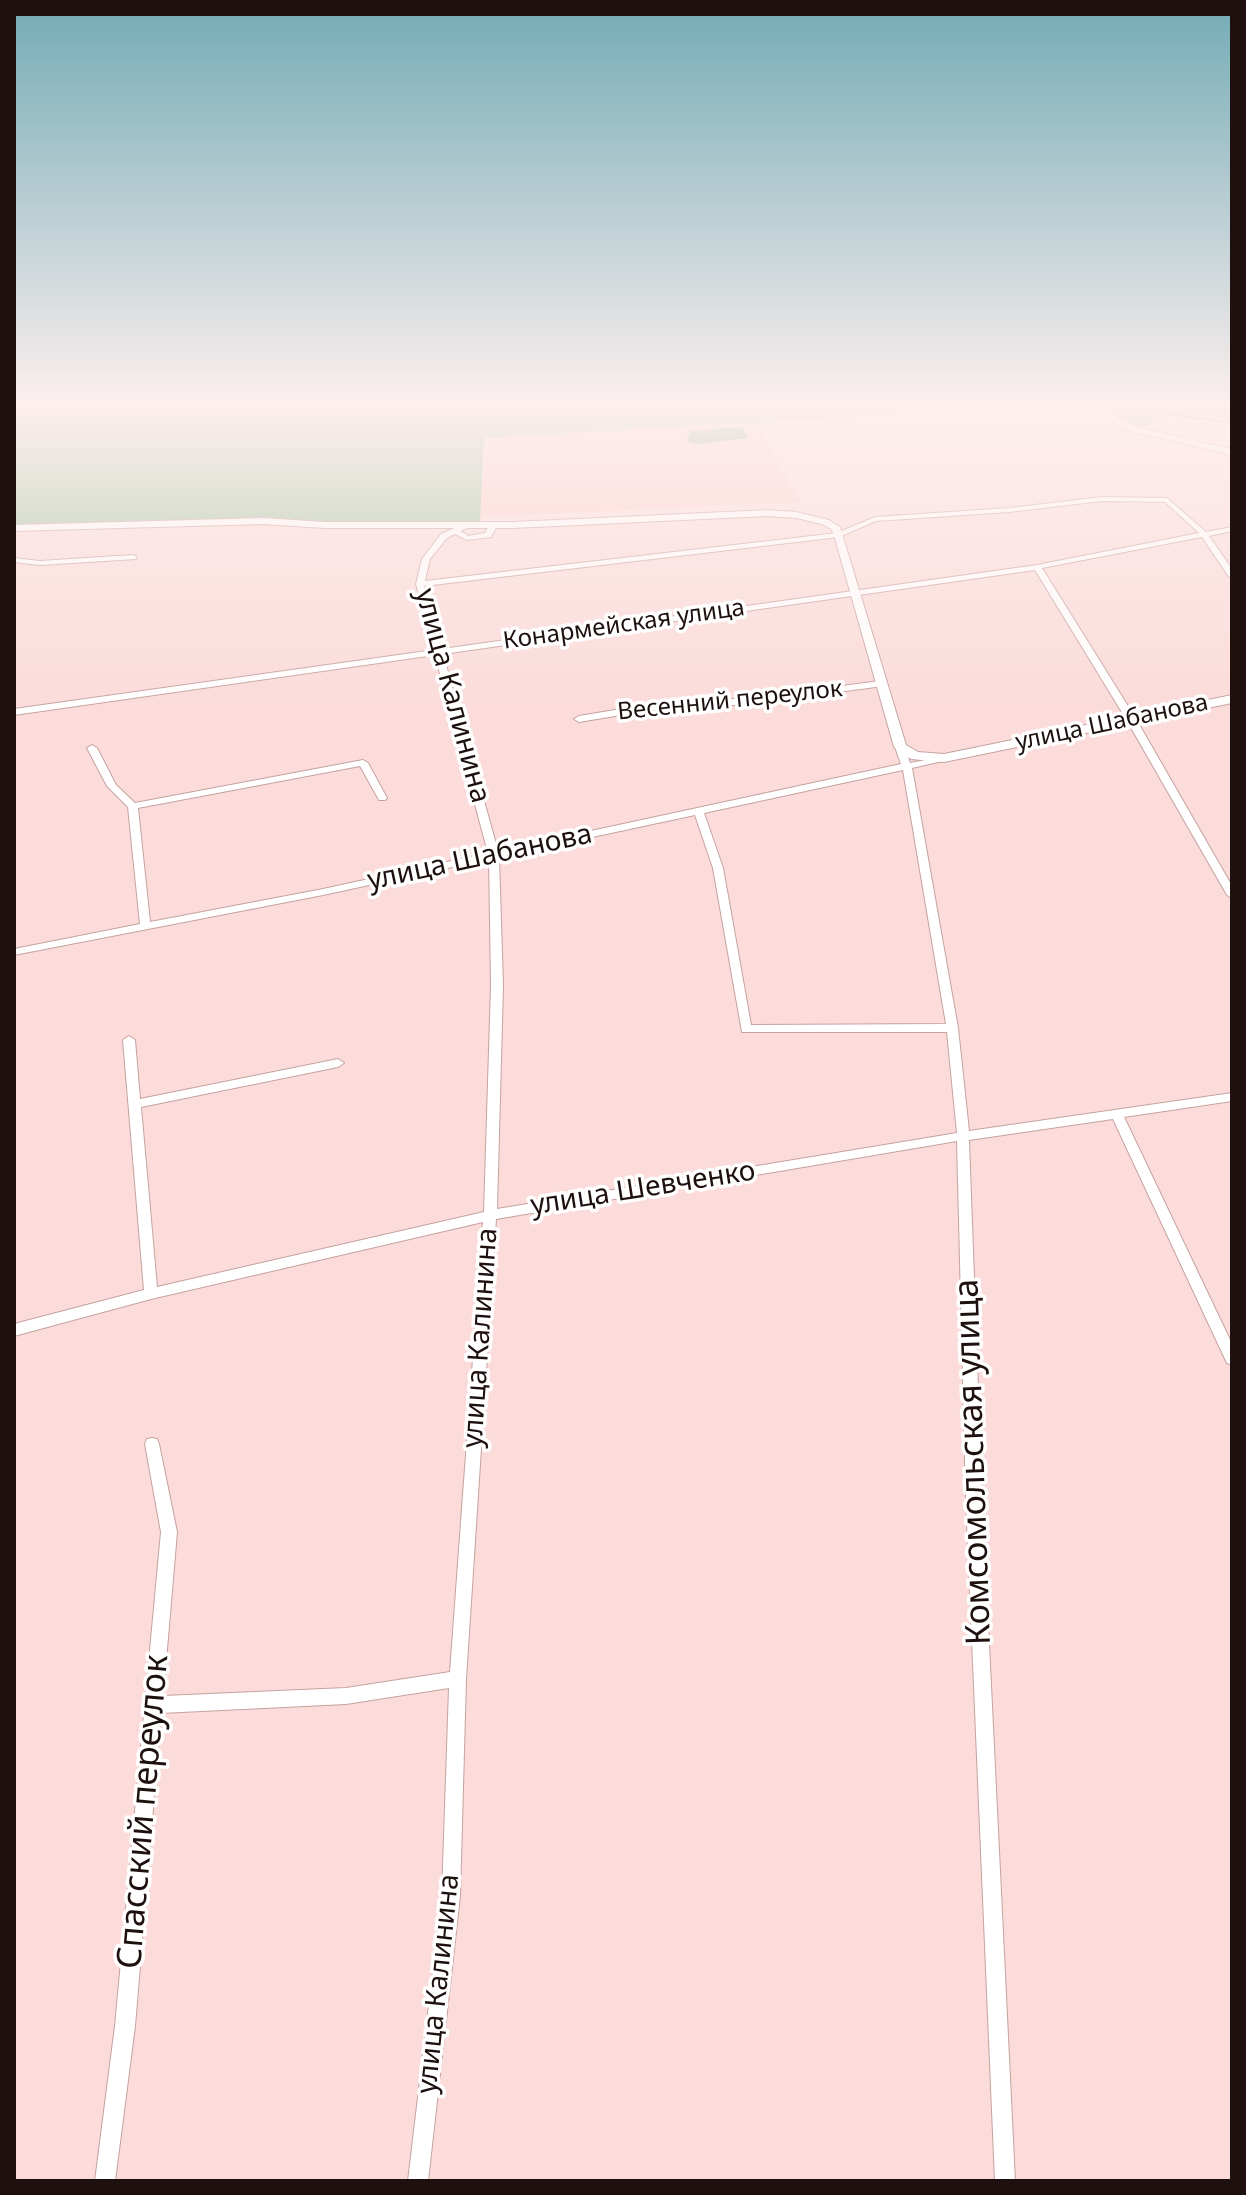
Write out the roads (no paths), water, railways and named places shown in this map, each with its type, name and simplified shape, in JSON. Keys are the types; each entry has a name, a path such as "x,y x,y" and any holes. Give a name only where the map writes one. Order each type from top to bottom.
{"street":[{"path":"420,584 839,535 875,519 1022,508"},
{"path":"1176,508 1204,534 1232,575"},
{"path":"14,528 264,521 462,527 768,513 814,518 835,527 839,535"},
{"name":"улица Калинина","path":"418,2181 451,1896 458,1679 490,1215 497,985 494,855 420,584 426,559 444,536 462,527"},
{"name":"Конармейская улица","path":"14,712 1037,567 1232,529"},
{"name":"Комсомольская улица","path":"839,535 907,768 952,1028 963,1136 974,1499 1005,2181"},
{"path":"14,560 40,563 133,557"},
{"path":"1037,567 1131,719 1232,895"},
{"name":"Весенний переулок","path":"579,719 645,708 749,701 880,684"},
{"name":"улица Шабанова","path":"14,952 494,855 1232,699"},
{"name":"улица Шабанова","path":"900,747 915,756 944,758"},
{"path":"92,748 112,786 133,806 145,926"},
{"path":"133,806 363,763 382,798"},
{"path":"699,811 718,868 746,1029 952,1028"},
{"path":"129,1040 151,1294"},
{"path":"134,1104 338,1063"},
{"name":"улица Шевченко","path":"14,1330 151,1294 490,1215 963,1136 1232,1097"},
{"path":"1117,1114 1232,1359"},
{"name":"Спасский переулок","path":"105,2181 125,2026 169,1532 152,1444"},
{"path":"154,1705 346,1696 458,1679"}]}
